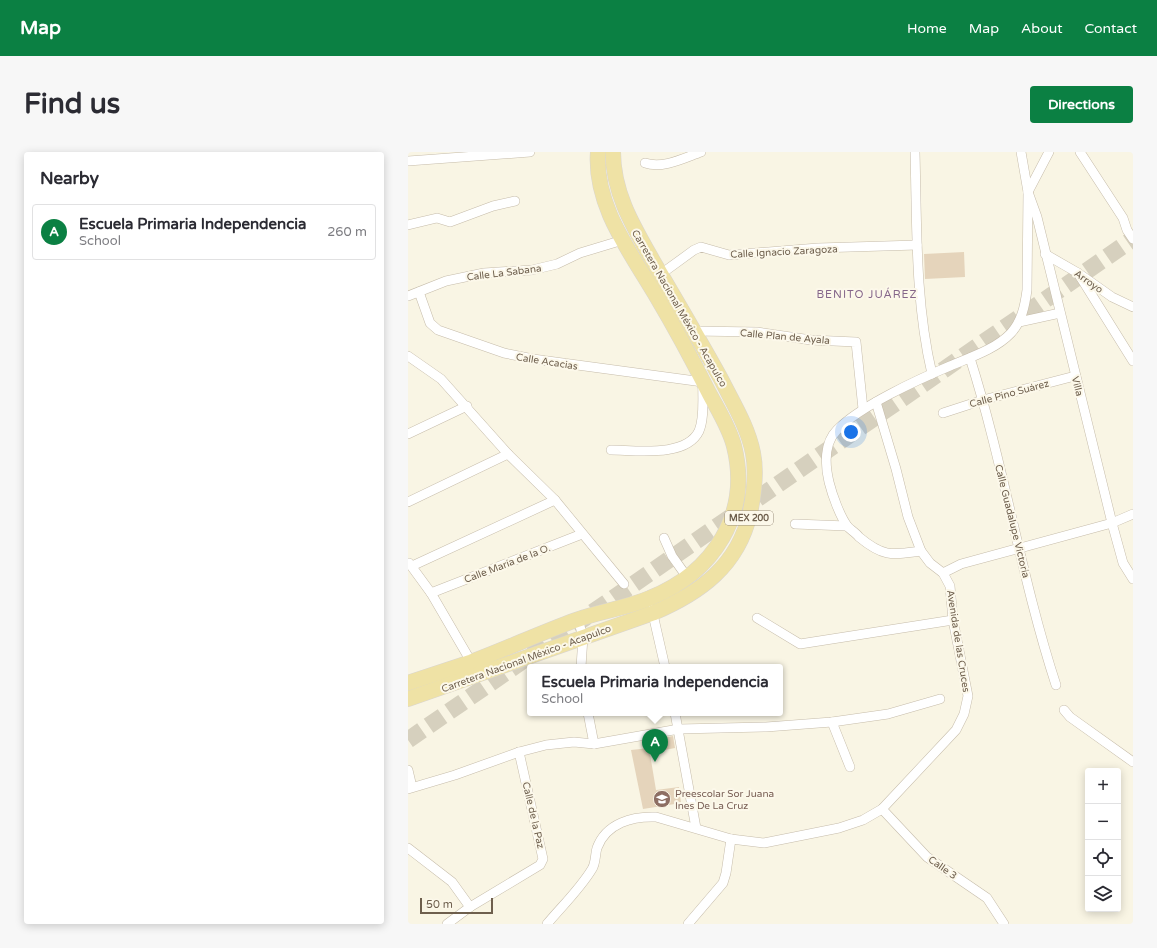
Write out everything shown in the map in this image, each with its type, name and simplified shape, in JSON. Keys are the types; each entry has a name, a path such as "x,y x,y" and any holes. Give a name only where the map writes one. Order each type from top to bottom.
{"main road":[{"name":"Carretera Nacional México - Acapulco","path":"408,699 583,637 651,606 667,590 687,577 708,558 728,528 734,510 737,488 734,445 727,427 678,334 609,214 599,182 598,152"},
{"name":"Carretera Nacional México - Acapulco","path":"408,683 472,661 578,619 651,606 693,593 712,579 725,565 740,542 748,521 753,500 755,475 753,455 748,435 736,408 695,331 638,234 618,193 613,170 613,152"}],"street":[{"path":"408,161 530,152"},
{"path":"645,163 652,165 662,164 701,152"},
{"path":"915,152 917,245 924,340 932,374"},
{"path":"921,551 900,554 884,553 873,549 847,526 832,493 827,471 827,451 836,430 863,410 932,374 995,346 1011,332 1019,322 1025,303 1027,290 1028,192 1021,152"},
{"path":"1028,192 1049,152"},
{"path":"1080,152 1123,218 1127,230 1133,239"},
{"name":"Villa","path":"1028,192 1037,217 1112,523 1123,563 1133,578"},
{"path":"408,225 426,219 436,218 450,222 493,206 515,201"},
{"name":"Calle La Sabana","path":"408,296 446,281 484,274 532,270 557,264 580,253 623,240"},
{"name":"Calle Ignacio Zaragoza","path":"661,274 694,250 701,247 729,255 818,248 917,245"},
{"name":"Arroyo","path":"1045,254 1078,272 1112,297 1133,307"},
{"path":"1078,272 1133,361"},
{"name":"Calle Acacias","path":"419,292 430,323 438,330 504,353 560,363 703,382"},
{"path":"1019,322 1060,313"},
{"name":"Calle Plan de Ayala","path":"695,331 757,332 811,340 856,342 863,410"},
{"name":"Calle Guadalupe Victoria","path":"970,358 983,400 1041,640 1056,685"},
{"path":"410,361 441,379 467,406 508,454 555,500 624,584"},
{"name":"Calle Pino Suárez","path":"943,413 983,400 1075,376"},
{"path":"611,450 665,451 686,444 699,430 703,382"},
{"name":"Avenida de las Cruces","path":"547,924 594,867 597,848 604,834 620,823 645,816 656,817 731,839 764,843 793,839 857,822 882,809 956,730 964,714 968,696 953,620 950,586 943,573 930,563 921,551 908,517 896,469 876,402"},
{"path":"408,434 467,406"},
{"path":"408,502 508,454"},
{"path":"478,675 472,661 431,592 410,564 555,500"},
{"path":"943,573 961,564 1019,547 1112,523 1133,514"},
{"path":"795,524 847,526"},
{"name":"Calle María de la O.","path":"431,592 582,534"},
{"path":"664,538 672,556 687,577"},
{"path":"651,606 664,664"},
{"path":"757,618 788,635 800,644 953,620"},
{"path":"578,619 583,637 581,664"},
{"path":"408,770 410,788 455,775 519,752 546,745 574,742 594,744 679,729 766,727 832,722 888,714 940,699"},
{"path":"1064,710 1070,717 1133,762"},
{"path":"589,716 594,744"},
{"path":"676,716 696,828"},
{"path":"832,722 850,767"},
{"name":"Calle de la Paz","path":"447,924 470,907 540,865 543,859 519,752"},
{"name":"Calle 3","path":"882,809 927,857 987,898 1004,924"},
{"path":"688,924 723,883 731,839"},
{"path":"408,848 452,882 470,907"}],"building":[{"path":"964,252 965,277 925,279 924,254"},
{"path":"673,736 675,748 654,752 652,740"},
{"path":"649,748 656,790 679,787 681,803 643,809 631,750"}],"tunnel":[{"path":"408,740 1133,239"}],"place":[{"name":"Escuela Primaria Independencia","path":"655,762"},
{"name":"Preescolar Sor Juana Ines De La Cruz","path":"662,799"}],"district":[{"name":"BENITO JUÁREZ","path":"867,294"}]}
